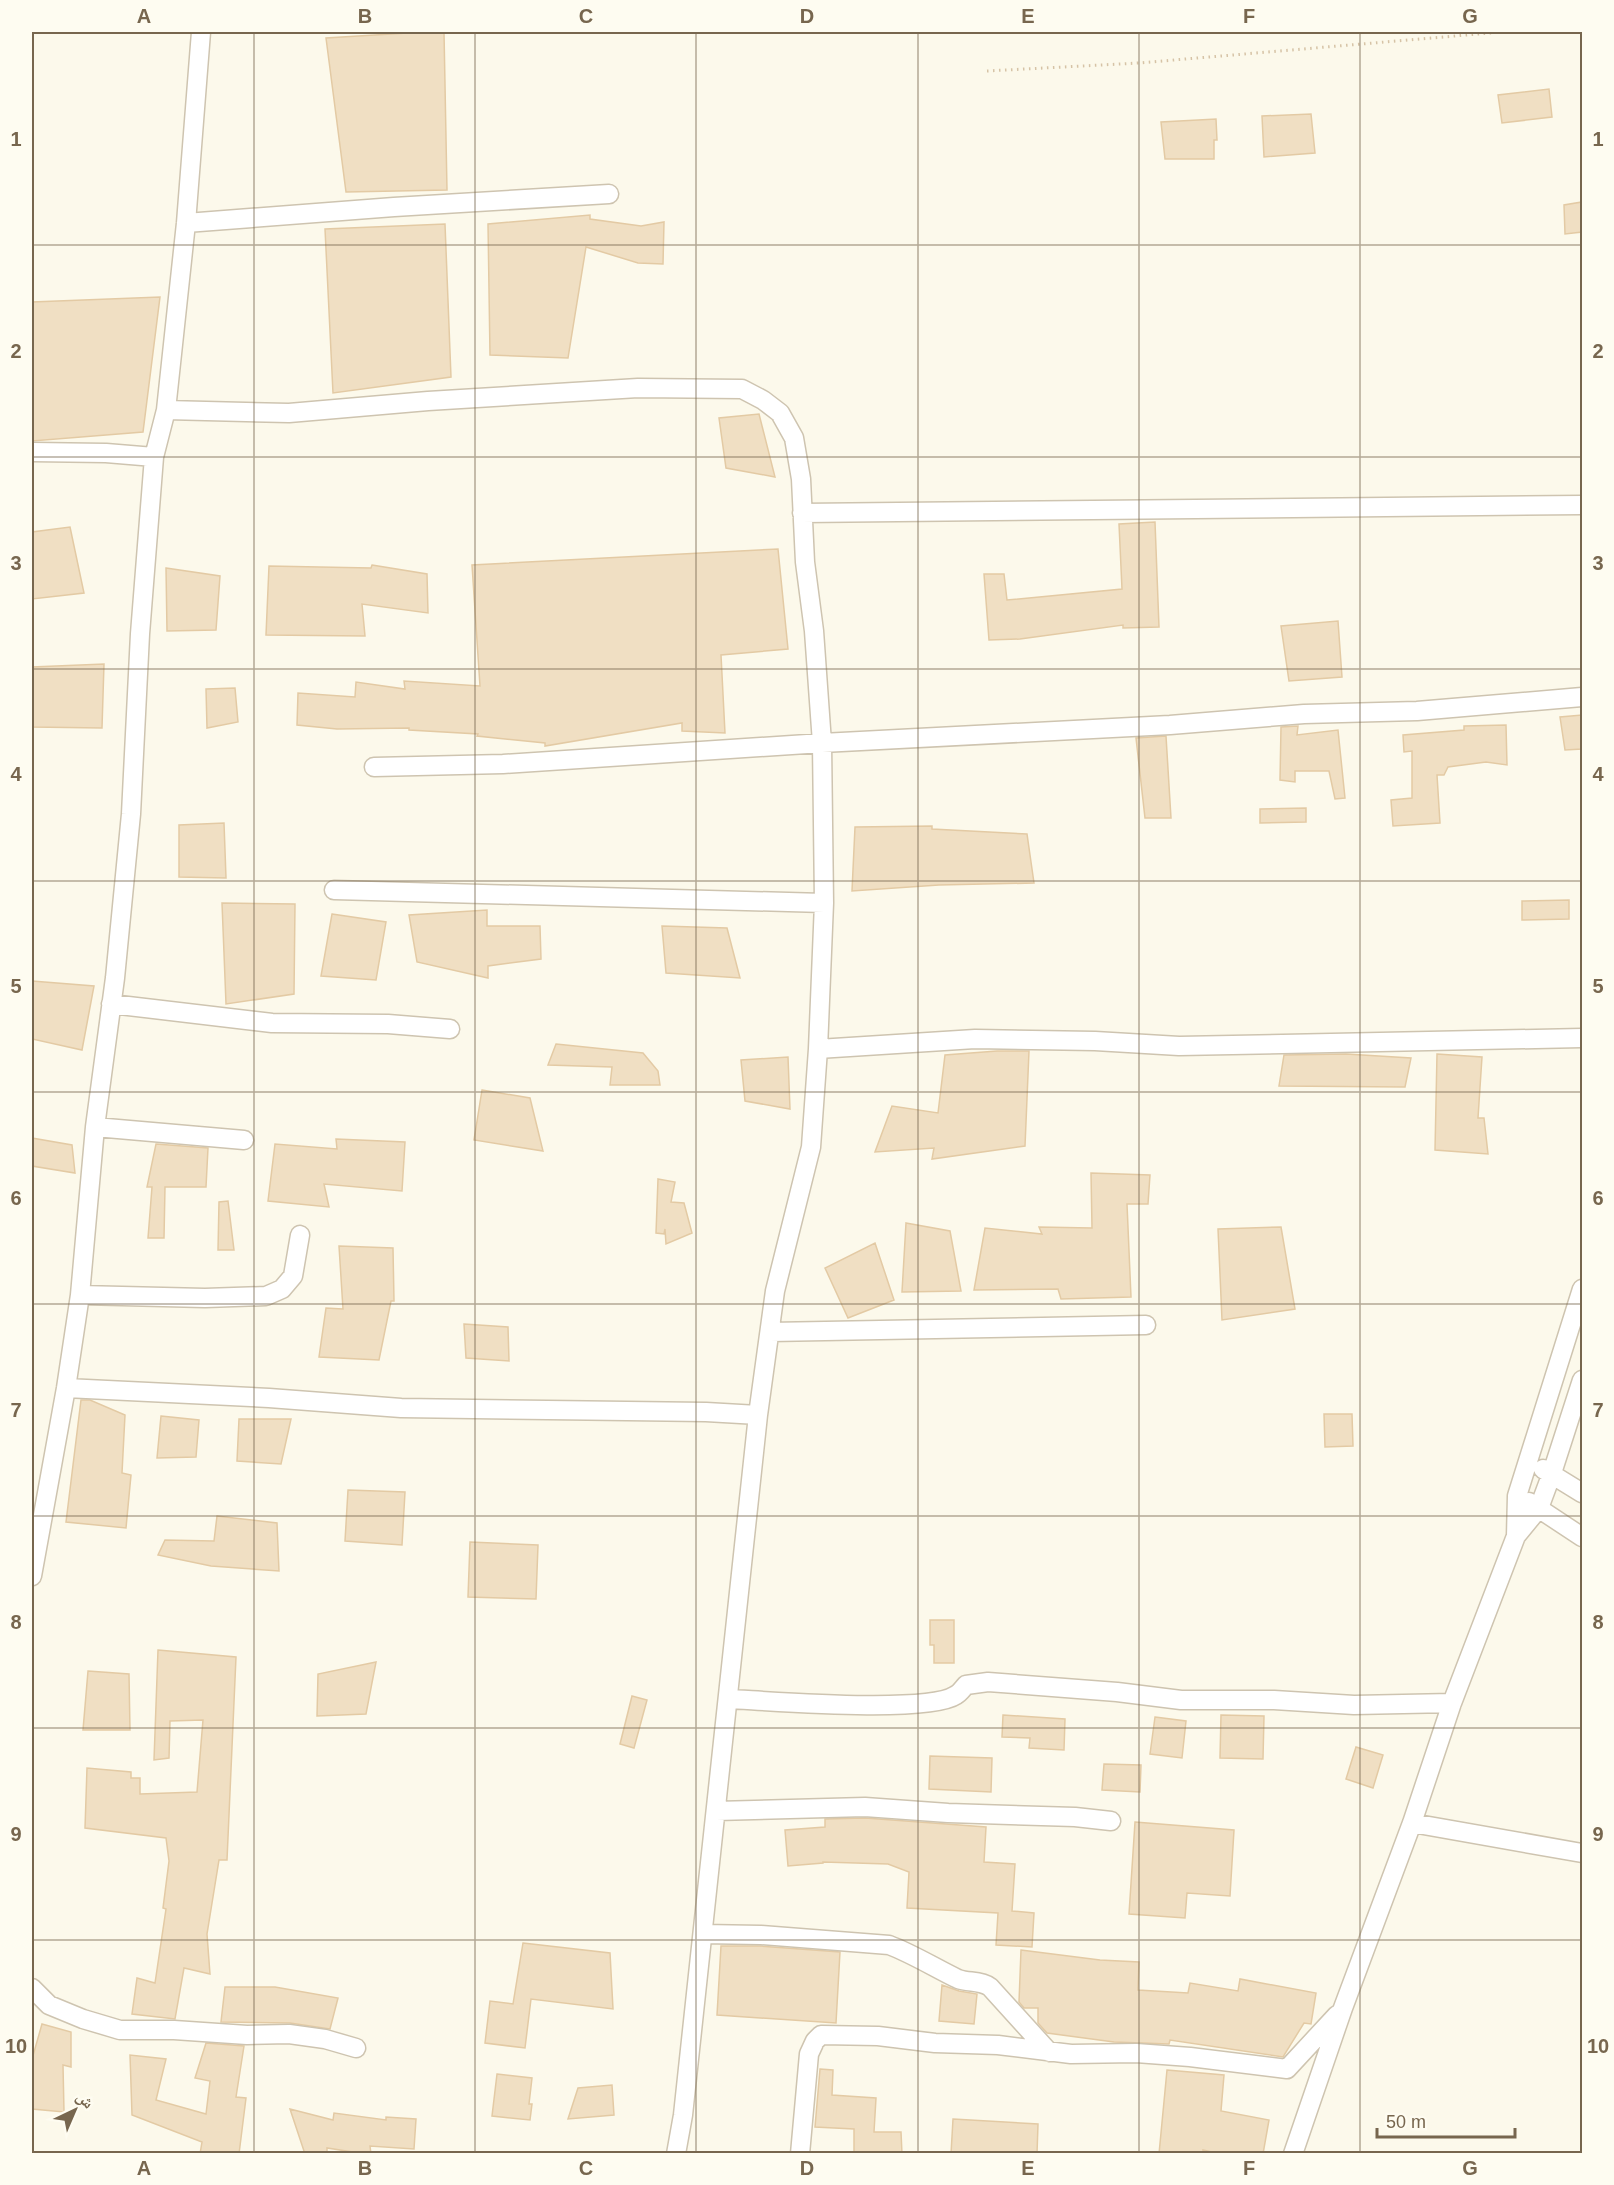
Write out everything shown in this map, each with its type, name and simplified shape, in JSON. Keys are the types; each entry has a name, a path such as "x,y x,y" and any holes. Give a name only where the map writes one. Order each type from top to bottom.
{"street":[{"path":"32,1572 37,1516 66,1388 80,1295 95,1127 111,1004 131,814 140,634 154,457 166,410 186,223 201,32"},
{"path":"186,223 609,194"},
{"path":"166,410 289,413 638,387 742,389 763,400 780,413 794,438 801,479 805,562 814,631 822,743 825,903 818,1049 811,1148 776,1291 758,1415 683,2115 676,2154"},
{"path":"32,452 106,453 154,457"},
{"path":"802,513 1582,505"},
{"path":"374,767 503,764 822,743 1170,725 1304,714 1417,711 1582,697"},
{"path":"334,890 825,903"},
{"path":"111,1004 272,1023 388,1024 450,1029"},
{"path":"818,1049 975,1039 1095,1041 1179,1046 1582,1038"},
{"path":"95,1127 244,1140"},
{"path":"80,1295 205,1298 266,1296 282,1289 293,1276 300,1235"},
{"path":"1516,1536 1517,1496 1582,1289"},
{"path":"770,1332 1146,1325"},
{"path":"1293,2154 1343,2008 1412,1822 1452,1702 1516,1536 1539,1508 1582,1380"},
{"path":"66,1388 269,1398 401,1408 706,1412 758,1415"},
{"path":"1528,1461 1552,1473 1582,1493"},
{"path":"1517,1496 1582,1537"},
{"path":"729,1699 814,1704 899,1705 940,1701 957,1695 966,1685 988,1682 1117,1692 1181,1700 1274,1700 1354,1705 1452,1702"},
{"path":"716,1811 865,1807 948,1813 1075,1816 1111,1821"},
{"path":"1412,1822 1582,1853"},
{"path":"703,1934 761,1935 889,1945 960,1980 984,1983 990,1987 1049,2052"},
{"path":"32,1988 49,2005 83,2019 120,2030 174,2030 247,2036 289,2034 325,2039 356,2048"},
{"path":"800,2154 809,2054 815,2041 821,2035 878,2036 935,2043 998,2045 1071,2054 1136,2053 1287,2069 1343,2008"}],"path":[{"path":"987,71 1139,63 1502,32 1580,32"}],"building":[{"path":"444,32 447,190 346,192 326,38"},
{"path":"1549,89 1552,117 1502,123 1498,95"},
{"path":"1311,114 1315,153 1264,157 1262,116"},
{"path":"1216,119 1217,140 1214,140 1214,159 1165,159 1161,122"},
{"path":"1582,202 1582,232 1565,234 1564,205"},
{"path":"590,215 590,219 641,226 664,222 663,264 638,263 586,247 568,358 490,355 488,224"},
{"path":"445,224 451,377 333,393 325,229"},
{"path":"160,297 143,432 32,441 32,302"},
{"path":"759,414 775,477 726,468 719,418"},
{"path":"1155,522 1159,627 1123,628 1123,625 1020,639 989,640 984,574 1004,574 1007,600 1122,589 1119,524"},
{"path":"70,527 84,593 32,599 32,532"},
{"path":"778,549 788,649 721,655 725,733 682,731 682,723 545,746 545,743 477,736 478,734 409,730 409,728 337,729 297,725 298,693 355,697 356,682 405,689 404,681 480,686 472,565"},
{"path":"372,565 427,574 428,613 362,604 365,636 266,635 269,566 371,568"},
{"path":"166,568 220,576 216,630 167,631"},
{"path":"1338,621 1342,677 1289,681 1281,626"},
{"path":"104,664 102,728 32,727 32,667"},
{"path":"235,688 238,722 207,728 206,689"},
{"path":"1582,715 1582,749 1565,750 1560,717"},
{"path":"1506,725 1507,765 1486,762 1448,767 1444,775 1437,775 1440,823 1393,826 1391,800 1412,798 1412,751 1404,752 1403,735 1464,730 1464,726"},
{"path":"1298,726 1297,735 1338,730 1345,798 1335,799 1329,771 1295,771 1295,782 1280,780 1281,727"},
{"path":"1166,736 1171,818 1145,818 1136,738"},
{"path":"1306,808 1306,822 1260,823 1260,809"},
{"path":"224,823 226,878 179,877 179,825"},
{"path":"932,826 932,829 1027,834 1034,883 939,885 852,891 855,827"},
{"path":"1569,900 1569,919 1522,920 1522,901"},
{"path":"222,903 295,904 294,994 226,1004"},
{"path":"487,910 487,926 540,926 541,959 488,966 488,978 417,962 409,915"},
{"path":"332,914 386,922 376,980 321,976"},
{"path":"662,926 727,928 740,978 666,973"},
{"path":"32,981 94,986 82,1050 32,1039"},
{"path":"556,1044 643,1053 658,1071 660,1085 610,1085 612,1067 548,1065"},
{"path":"1029,1051 1025,1146 932,1159 934,1148 875,1152 892,1106 938,1113 945,1055"},
{"path":"1346,1054 1411,1058 1405,1087 1279,1086 1284,1055"},
{"path":"1437,1054 1482,1057 1478,1118 1484,1118 1488,1154 1435,1150"},
{"path":"788,1057 790,1109 745,1101 741,1060"},
{"path":"482,1090 530,1098 543,1151 474,1140"},
{"path":"32,1138 72,1145 75,1173 32,1166"},
{"path":"336,1139 405,1142 402,1191 324,1184 329,1207 268,1201 275,1144 337,1149"},
{"path":"156,1144 208,1148 206,1187 165,1187 164,1238 148,1238 152,1187 147,1187"},
{"path":"1091,1173 1150,1175 1148,1204 1127,1204 1131,1297 1061,1299 1058,1289 974,1290 985,1228 1042,1234 1039,1227 1092,1228"},
{"path":"658,1179 675,1182 671,1202 684,1203 692,1233 666,1244 665,1229 664,1234 656,1233"},
{"path":"228,1201 234,1250 218,1250 219,1202"},
{"path":"906,1223 950,1231 961,1291 902,1292"},
{"path":"1281,1227 1295,1309 1222,1320 1218,1229"},
{"path":"875,1243 894,1300 848,1318 825,1268"},
{"path":"339,1246 393,1248 394,1301 391,1301 379,1360 319,1357 326,1308 343,1309"},
{"path":"464,1324 508,1327 509,1361 466,1358"},
{"path":"81,1400 90,1400 125,1415 122,1473 131,1475 126,1528 66,1522"},
{"path":"1324,1414 1352,1414 1353,1446 1325,1447"},
{"path":"161,1416 199,1420 196,1457 157,1458"},
{"path":"239,1419 291,1419 281,1464 237,1461"},
{"path":"348,1490 405,1492 402,1545 345,1541"},
{"path":"217,1516 277,1523 279,1571 211,1566 158,1555 165,1540 214,1541"},
{"path":"470,1542 538,1545 536,1599 468,1597"},
{"path":"930,1620 954,1620 954,1663 934,1663 934,1645 930,1645"},
{"path":"158,1650 236,1657 227,1860 219,1860 207,1934 210,1974 184,1968 175,2019 132,2014 137,1978 155,1983 166,1909 163,1908 169,1861 166,1838 85,1828 87,1768 131,1772 131,1778 140,1778 140,1794 197,1792 203,1720 170,1721 169,1758 154,1760"},
{"path":"376,1662 366,1714 317,1716 318,1674"},
{"path":"88,1671 129,1674 130,1730 83,1730"},
{"path":"632,1696 647,1700 634,1748 620,1744"},
{"path":"1003,1715 1065,1719 1064,1750 1029,1748 1030,1738 1002,1737"},
{"path":"1221,1715 1264,1716 1263,1759 1220,1758"},
{"path":"1155,1717 1186,1721 1182,1758 1150,1754"},
{"path":"1356,1747 1383,1755 1373,1788 1346,1779"},
{"path":"930,1756 992,1758 991,1792 929,1789"},
{"path":"1104,1764 1141,1765 1140,1792 1102,1790"},
{"path":"865,1818 986,1827 984,1862 1015,1864 1012,1911 1034,1913 1032,1947 996,1945 998,1913 907,1908 909,1872 888,1864 823,1862 788,1866 785,1830 825,1827 825,1819"},
{"path":"1135,1822 1234,1830 1230,1896 1187,1893 1185,1918 1129,1914"},
{"path":"523,1943 610,1953 613,2009 531,1999 525,2048 485,2043 490,2001 513,2004"},
{"path":"721,1946 760,1946 840,1952 836,2023 717,2015"},
{"path":"1021,1950 1100,1960 1139,1962 1138,1990 1188,1993 1190,1983 1238,1991 1240,1979 1316,1993 1311,2024 1304,2023 1283,2057 1170,2040 1169,2044 1114,2042 1047,2033 1038,2023 1038,2008 1024,2008 1019,2002"},
{"path":"942,1985 977,1994 974,2024 939,2021"},
{"path":"225,1987 275,1987 338,1998 330,2029 290,2023 221,2022"},
{"path":"42,2024 71,2032 71,2067 63,2065 64,2112 32,2109 32,2059"},
{"path":"206,2043 244,2046 236,2097 246,2098 239,2154 200,2154 202,2142 132,2115 130,2055 166,2059 156,2100 206,2114 210,2081 195,2078"},
{"path":"820,2069 833,2070 832,2095 876,2098 874,2132 901,2132 902,2154 854,2154 854,2129 815,2127"},
{"path":"1167,2070 1224,2075 1221,2111 1269,2120 1263,2154 1220,2154 1203,2150 1203,2154 1159,2154"},
{"path":"497,2074 532,2078 530,2120 492,2116"},
{"path":"612,2085 614,2115 568,2119 578,2088"},
{"path":"290,2109 333,2120 334,2113 386,2120 386,2117 416,2119 414,2149 370,2146 371,2154 327,2148 327,2154 305,2154"},
{"path":"953,2119 1038,2124 1037,2154 951,2154"}]}
